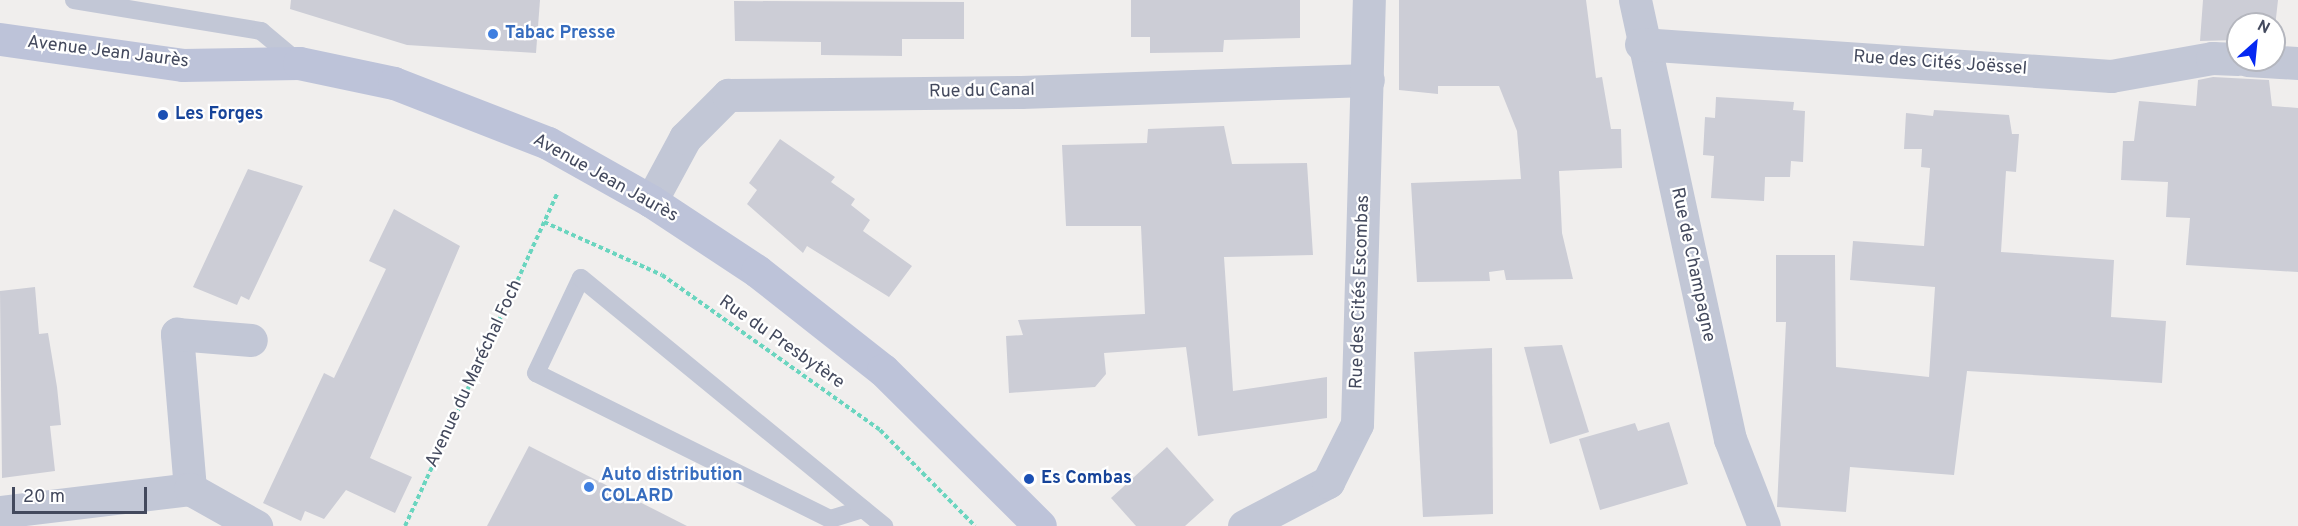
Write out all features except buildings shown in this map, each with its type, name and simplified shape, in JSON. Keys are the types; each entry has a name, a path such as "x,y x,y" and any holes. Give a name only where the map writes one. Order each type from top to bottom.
{"street":[{"name":"Rue des Cités Escombas","path":"1244,526 1328,482 1357,424 1369,0"},
{"name":"Rue de Champagne","path":"1635,0 1641,44 1730,439 1764,526"},
{"name":"Avenue Jean Jaurès","path":"0,39 182,64 298,63 394,83 548,143 651,201 757,271 883,370 1040,526"},
{"name":"Rue des Cités Joëssel","path":"1641,44 2111,76 2212,58 2226,59"},
{"name":"Rue du Canal","path":"651,201 685,138 728,94 1021,92 1368,80"},
{"path":"189,489 177,334 251,340"},
{"path":"0,512 189,489 256,526"}],"lane":[{"path":"74,0 261,31 298,63"},
{"path":"863,509 830,519 536,373 581,278 884,526"}],"path":[{"name":"Avenue du Maréchal Foch","path":"405,526 544,222"},
{"name":"Rue du Presbytère","path":"544,222 662,275 880,430 975,526"}],"place":[{"name":"Tabac Presse","path":"493,34"},
{"name":"Les Forges","path":"163,115"},
{"name":"Es Combas","path":"1029,479"},
{"name":"Auto distribution COLARD","path":"589,487"}]}
